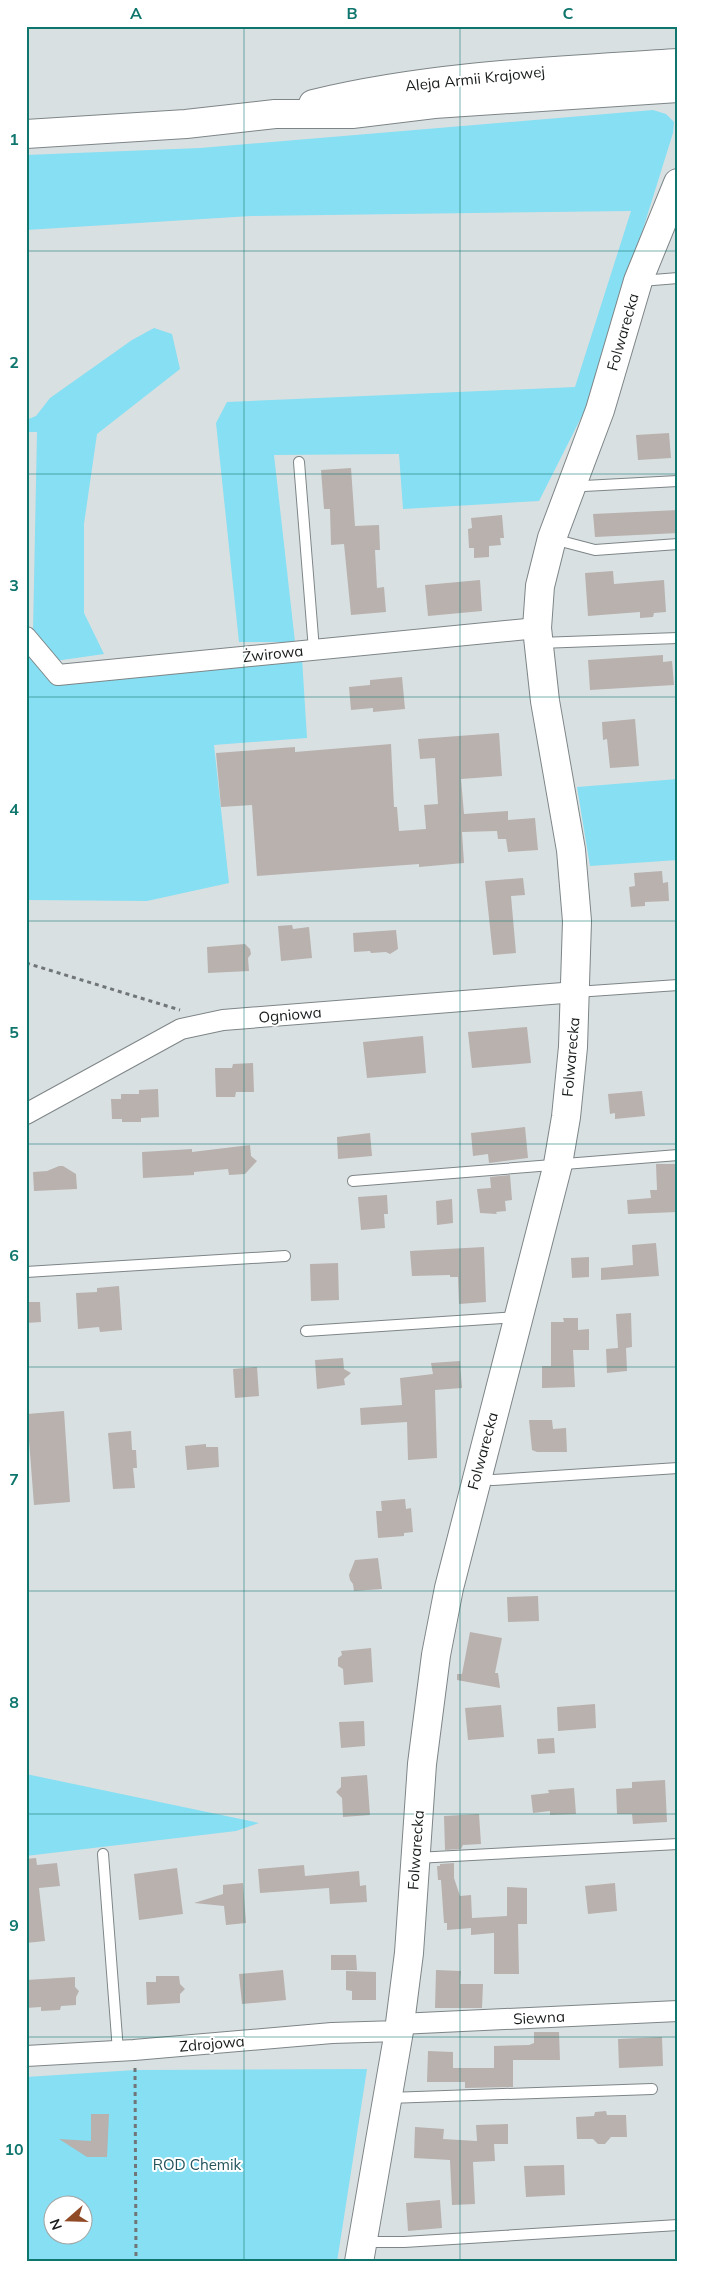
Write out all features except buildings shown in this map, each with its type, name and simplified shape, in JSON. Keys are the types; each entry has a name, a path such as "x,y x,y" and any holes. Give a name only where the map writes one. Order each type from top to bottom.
{"street":[{"name":"Aleja Armii Krajowej","path":"275,114 350,95 469,77 678,63"},
{"name":"Aleja Armii Krajowej","path":"26,134 186,124 275,114 352,114 434,104 678,88"},
{"name":"Folwarecka","path":"361,2252 399,2027 409,1953 422,1764 436,1655 449,1588 476,1478 558,1164 566,1117 576,992 577,921 570,850 545,702 538,636 540,586 552,538 600,410 638,282 678,183"},
{"name":"Żwirowa","path":"26,637 58,675 314,650 538,636"},
{"name":"Ogniowa","path":"26,1114 181,1029 201,1024 223,1020 576,992"},
{"name":"Siewna","path":"399,2027 678,2011"},
{"name":"Zdrojowa","path":"26,2056 332,2034 399,2027"}],"lane":[{"path":"638,282 678,278"},
{"path":"299,462 314,650"},
{"path":"573,484 584,486 678,481"},
{"path":"552,538 595,550 678,544"},
{"path":"538,636 678,638"},
{"path":"576,992 678,985"},
{"path":"353,1181 678,1155"},
{"path":"26,1272 285,1256"},
{"path":"306,1331 518,1317"},
{"path":"476,1478 493,1480 678,1468"},
{"path":"415,1858 678,1844"},
{"path":"103,1854 126,2050"},
{"path":"387,2098 652,2089"},
{"path":"361,2252 414,2241 678,2225"}],"path":[{"path":"26,963 189,1012 201,1024"},
{"path":"126,2050 136,2262"}],"green space":[{"path":"653,110 666,114 674,122 673,133 589,402 539,501 403,509 399,454 274,455 295,642 239,642 216,423 227,402 575,387 631,211 251,216 26,230 26,155 200,148"},
{"path":"154,328 172,334 180,369 97,434 84,524 84,613 104,654 55,661 33,632 37,432 26,432 26,420 36,416 50,398 132,340"},
{"path":"26,651 54,685 302,658 307,738 214,745 229,883 147,901 26,900"},
{"path":"678,779 678,860 590,866 577,787"},
{"path":"26,1774 259,1823 236,1831 26,1856"},
{"name":"ROD Chemik","path":"367,2069 337,2262 26,2262 26,2077 135,2070"}]}
